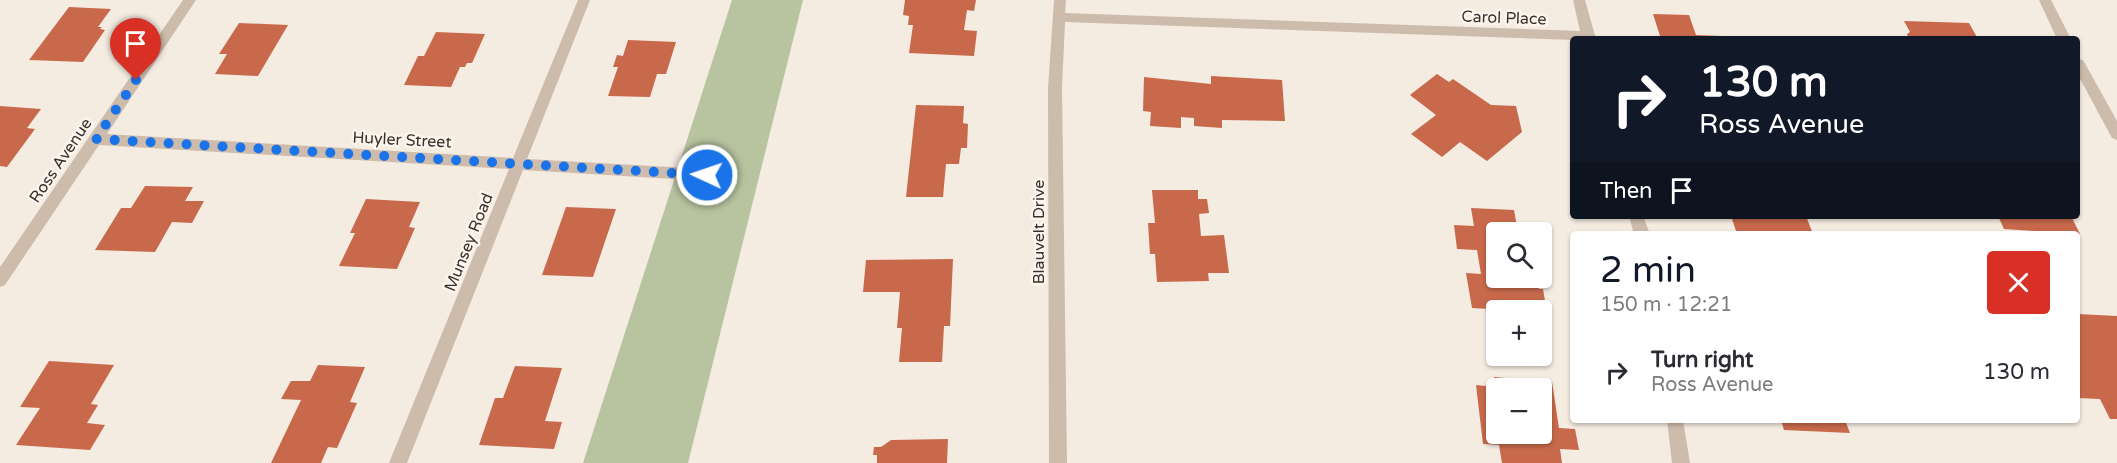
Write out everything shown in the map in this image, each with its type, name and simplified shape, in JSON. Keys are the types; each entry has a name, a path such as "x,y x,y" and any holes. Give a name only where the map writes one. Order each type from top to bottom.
{"street":[{"name":"Ross Avenue","path":"0,280 190,0"},
{"name":"Munsey Road","path":"398,463 584,0"},
{"name":"Blauvelt Drive","path":"1059,463 1055,100 1060,0"},
{"path":"1579,0 1588,36"},
{"path":"2045,0 2063,36"},
{"name":"Carol Place","path":"1058,17 1570,37"},
{"path":"2080,68 2117,134"},
{"name":"Huyler Street","path":"96,139 707,175"},
{"path":"1675,423 1681,463"}],"green space":[{"path":"732,0 803,0 688,463 583,463"}],"building":[{"path":"905,0 976,0 974,11 967,10 964,30 977,31 974,56 909,53 913,25 908,25 909,16 903,15"},
{"path":"69,7 111,9 98,27 105,30 83,62 29,60"},
{"path":"1653,14 1689,15 1696,35 1722,36 1660,36"},
{"path":"1904,21 1969,23 1976,36 1908,36 1910,32"},
{"path":"239,23 288,25 258,76 215,74 227,54 219,54"},
{"path":"436,32 485,34 472,63 460,67 451,87 404,85 418,56 424,56"},
{"path":"628,40 676,42 666,74 657,74 650,97 608,96 618,67 613,67 617,55 623,56"},
{"path":"1437,74 1449,82 1453,79 1491,105 1516,106 1522,132 1487,161 1460,142 1442,157 1411,134 1436,115 1410,95"},
{"path":"1211,76 1282,80 1285,121 1222,120 1222,128 1194,126 1194,118 1181,117 1181,128 1150,126 1151,112 1143,111 1144,77 1211,84"},
{"path":"916,105 964,106 963,123 968,124 967,148 961,148 959,164 946,164 943,197 906,197"},
{"path":"0,106 41,109 27,128 35,129 7,167 0,166"},
{"path":"145,186 193,187 185,201 204,201 192,223 172,222 155,252 95,250 121,208 131,208"},
{"path":"1152,190 1198,190 1198,199 1207,199 1209,213 1199,214 1201,236 1224,235 1229,273 1208,273 1209,281 1157,282 1155,254 1150,254 1148,223 1155,223"},
{"path":"366,199 420,202 409,227 415,228 397,269 339,266 355,233 350,233"},
{"path":"566,207 616,209 593,277 542,275"},
{"path":"1471,208 1514,210 1516,222 1486,222 1486,288 1539,288 1543,289 1545,300 1486,300 1486,309 1472,308 1466,273 1481,274 1477,250 1457,249 1454,225 1474,226"},
{"path":"1732,219 1807,219 1812,231 1736,231"},
{"path":"1999,219 2072,219 2078,231 2034,231 2004,229"},
{"path":"953,259 950,326 944,326 942,362 899,362 902,328 897,328 900,292 863,292 866,260"},
{"path":"2080,314 2117,316 2117,419 2110,419 2100,399 2080,398"},
{"path":"49,361 114,365 91,404 98,405 87,423 105,425 90,450 16,445 40,408 20,407"},
{"path":"318,365 365,367 350,402 357,403 337,448 328,447 321,463 271,463 301,400 281,399 291,381 310,381"},
{"path":"515,366 562,368 545,421 562,422 554,449 479,445 495,398 503,398"},
{"path":"1552,382 1559,428 1575,429 1579,450 1560,449 1562,463 1502,463 1499,445 1483,444 1476,385 1486,386 1486,444 1552,444"},
{"path":"1782,423 1846,423 1850,433 1784,430"},
{"path":"948,439 947,463 877,463 877,455 873,455 874,447 881,447 891,440"}],"route":[{"path":"136,80 96,139 707,175"}]}
